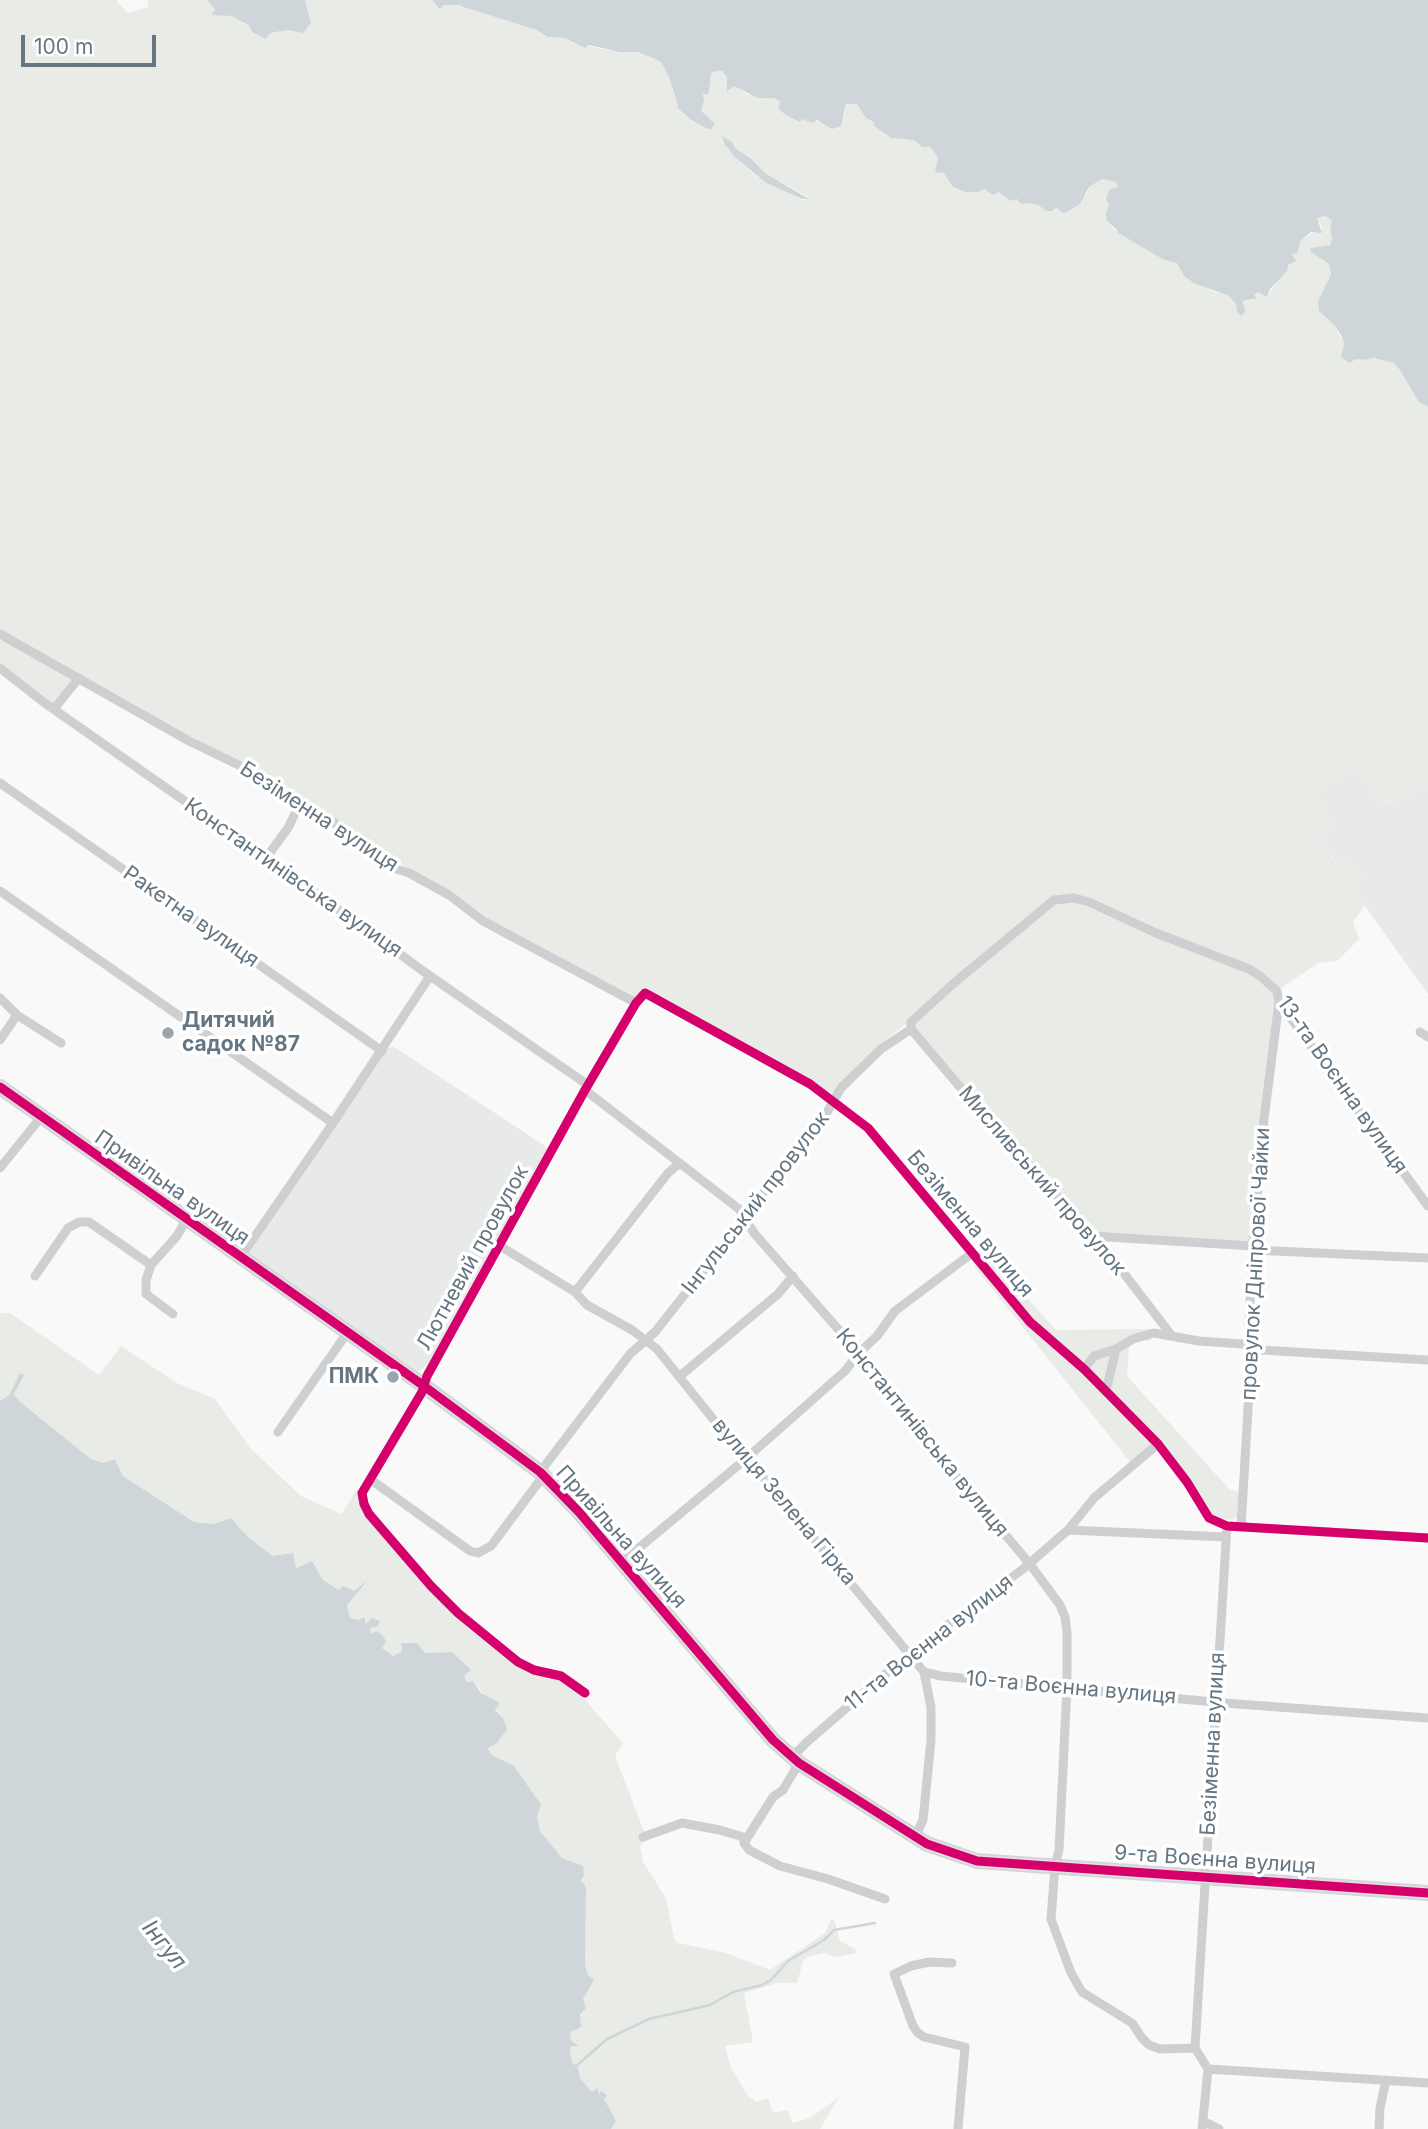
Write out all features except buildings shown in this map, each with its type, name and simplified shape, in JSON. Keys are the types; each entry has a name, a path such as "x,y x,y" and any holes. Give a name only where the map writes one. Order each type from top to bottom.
{"street":[{"name":"Безіменна вулиця","path":"0,634 189,741 253,772 282,790 299,805 330,820 384,857 393,868 409,873 449,895 483,921 636,1003"},
{"name":"Константинівська вулиця","path":"0,668 586,1088 746,1217 754,1233 859,1353 894,1402 1051,1591 1065,1617 1067,1687 1059,1850 1055,1866 1051,1919 1071,1973 1082,1992 1132,2023 1149,2045 1160,2049 1195,2049"},
{"path":"54,709 79,678"},
{"name":"Ракетна вулиця","path":"0,783 382,1051"},
{"path":"266,858 288,828 299,805"},
{"path":"0,891 333,1123"},
{"name":"13-та Воєнна вулиця","path":"1054,900 1074,898 1089,902 1156,933 1249,969 1277,991 1279,1002 1428,1206"},
{"name":"Інгульський провулок","path":"370,1479 470,1551 478,1553 491,1546 629,1354 654,1332 719,1251 743,1226 746,1217 833,1103 841,1088 881,1049 911,1028 911,1022 1012,933 1054,900"},
{"path":"240,1258 430,976"},
{"name":"Безіменна вулиця","path":"645,993 810,1084 868,1128 1030,1322 1084,1369 1158,1444 1187,1482 1209,1518 1227,1531 1195,2049"},
{"name":"Лютневий провулок","path":"585,1692 561,1676 534,1670 518,1662 441,1597 369,1514 362,1493 424,1386 586,1088 636,1003 645,993"},
{"path":"0,998 17,1015 61,1043"},
{"name":"провулок Дніпрової Чайки","path":"1241,1527 1253,1248 1264,1119 1279,1002"},
{"path":"0,1040 17,1015"},
{"name":"Мисливський провулок","path":"911,1028 971,1100 1106,1250 1172,1336"},
{"name":"Привільна вулиця","path":"0,1087 424,1386 542,1474 579,1512 773,1740 796,1760 915,1837 951,1854 998,1863"},
{"path":"0,1168 42,1116"},
{"path":"575,1292 668,1173 680,1163"},
{"name":"Привільна вулиця","path":"151,1265 177,1236 186,1220"},
{"path":"35,1276 68,1228 79,1222 89,1222 151,1265 146,1280 146,1294 173,1314"},
{"path":"1091,1236 1428,1258"},
{"name":"вулиця Зелена Гірка","path":"500,1246 575,1292 587,1305 632,1330 657,1349 924,1672 931,1707 931,1740 923,1820 915,1837"},
{"path":"622,1562 845,1371 877,1336 895,1311 971,1254"},
{"path":"680,1376 778,1294 793,1276"},
{"path":"278,1432 347,1333"},
{"path":"1084,1369 1094,1356 1154,1333 1261,1349 1428,1360"},
{"path":"1106,1391 1116,1349"},
{"name":"11-та Воєнна вулиця","path":"746,1838 773,1797 783,1790 808,1741 910,1653 1068,1530 1094,1498 1158,1444"},
{"path":"1068,1530 1227,1531 1241,1527 1428,1538"},
{"name":"10-та Воєнна вулиця","path":"924,1672 941,1676 1215,1702 1428,1717"},
{"path":"643,1837 682,1824 720,1830 746,1838 744,1843 749,1850 780,1866 885,1899"},
{"name":"9-та Воєнна вулиця","path":"998,1863 1428,1893"},
{"path":"953,1963 920,1964 894,1974 918,2033 924,2037 965,2047 958,2129"},
{"path":"1195,2049 1208,2069 1202,2125 1219,2129"},
{"path":"1208,2069 1428,2083"},
{"path":"1379,2129 1386,2080"}],"shaded area":[{"path":"0,0 117,0 128,13 148,7 148,0 207,0 216,9 212,14 231,16 269,33 288,30 293,32 310,17 305,0 432,0 443,5 460,4 573,43 618,52 639,52 653,57 661,62 669,77 677,109 690,119 701,111 703,93 709,91 711,74 715,71 722,71 728,77 728,91 735,86 747,94 774,98 780,102 778,108 783,113 798,122 802,119 824,123 844,117 846,104 857,104 874,122 874,126 891,138 915,141 922,147 930,147 938,157 937,168 944,173 952,186 999,192 1010,201 1017,199 1038,205 1046,211 1087,194 1089,187 1102,179 1117,182 1118,187 1109,205 1107,221 1118,233 1164,260 1177,263 1192,280 1212,291 1229,296 1236,304 1237,312 1246,300 1253,301 1258,292 1268,295 1288,265 1291,253 1298,251 1301,240 1322,228 1317,218 1326,216 1332,221 1332,239 1329,245 1311,248 1329,264 1331,274 1318,301 1319,311 1334,325 1355,359 1374,358 1393,363 1418,401 1428,407 1428,784 1378,807 1358,770 1350,768 1318,792 1332,825 1316,838 1338,866 1350,856 1367,877 1352,888 1365,905 1353,922 1359,939 1337,961 1318,963 1277,991 1250,1241 1244,1244 1101,1235 1088,1228 907,1023 882,1043 833,1093 826,1091 644,988 638,996 630,998 484,920 450,893 190,739 0,633","holes":["732,142 736,149 753,159 765,173 808,197 805,201 766,183 736,158"]},
{"path":"0,636 73,679 54,703 49,703 0,665"},
{"path":"1350,768 1358,770 1379,807 1428,784 1428,994 1352,888 1366,877 1339,866 1316,838 1332,825 1318,792"},
{"path":"393,1046 545,1146 547,1150 429,1364 419,1371 411,1371 247,1256 387,1049"},
{"path":"988,1254 1056,1330 1154,1329 1150,1341 1139,1340 1129,1346 1127,1376 1230,1490 1240,1492 1239,1517 1232,1520 1217,1518 1210,1513 1176,1459 1160,1440 1131,1463 974,1266"},
{"path":"0,1313 10,1313 99,1375 121,1346 177,1383 215,1399 251,1449 301,1496 342,1514 357,1489 364,1494 366,1503 434,1585 495,1641 534,1667 562,1674 623,1743 615,1756 645,1834 645,1840 640,1846 643,1862 666,1898 674,1938 678,1943 726,1953 770,1970 825,1933 831,1920 834,1920 840,1941 857,1950 856,1953 835,1957 825,1953 807,1957 803,1961 797,1983 777,1983 744,1993 753,2042 725,2046 731,2068 748,2096 756,2102 768,2098 773,2113 788,2110 792,2123 810,2118 838,2098 820,2129 611,2129 612,2124 604,2099 601,2094 597,2094 599,2089 592,2092 580,2078 578,2068 572,2063 570,2050 571,2046 579,2046 570,2040 571,2031 586,2008 583,1999 588,1975 585,1964 586,1887 540,1831 537,1816 540,1805 514,1766 492,1755 488,1747 497,1743 503,1718 473,1681 467,1682 464,1676 470,1670 452,1652 425,1653 401,1643 402,1651 393,1656 382,1648 371,1634 368,1624 350,1618 347,1605 367,1581 354,1591 339,1590 323,1580 312,1561 296,1568 273,1556 249,1538 231,1518 213,1524 194,1522 123,1476 115,1459 102,1463 91,1459 19,1401 14,1394 23,1375 20,1373 9,1395 0,1401"}],"water":[{"path":"207,0 305,0 311,23 303,33 288,30 270,33 266,39 252,32 249,25 231,16 212,15 215,9"},
{"path":"432,0 1428,0 1428,407 1418,401 1393,363 1374,358 1355,359 1350,363 1341,357 1344,344 1341,335 1319,311 1318,301 1331,274 1329,264 1310,251 1311,248 1330,245 1332,221 1326,216 1317,218 1322,233 1311,232 1301,240 1297,254 1291,253 1296,261 1288,265 1287,271 1270,289 1267,297 1258,292 1256,299 1243,302 1245,312 1241,316 1229,296 1194,283 1184,276 1177,263 1164,260 1118,233 1107,221 1106,213 1109,205 1106,198 1110,189 1118,187 1116,182 1102,179 1089,187 1080,204 1065,213 1057,207 1046,211 1038,205 1021,204 1017,199 1010,201 999,192 993,195 984,189 965,192 952,186 944,173 935,172 938,157 930,147 922,147 915,141 891,138 866,118 857,104 846,104 841,126 832,129 817,120 813,123 802,119 799,122 783,113 778,108 780,102 774,98 758,98 734,86 727,91 727,77 722,71 711,74 708,94 703,94 701,111 715,124 708,129 677,108 669,77 661,62 653,58 638,52 619,52 589,45 585,48 564,38 548,37 537,30 460,5 443,5 440,9"},
{"path":"722,136 752,159 765,173 809,199 802,199 766,183 736,158 725,145"},
{"name":"Інгул","path":"20,1373 24,1375 14,1394 19,1401 91,1459 103,1463 115,1459 123,1476 194,1522 213,1524 231,1518 249,1538 273,1556 293,1553 296,1568 312,1561 323,1580 339,1590 343,1586 354,1591 368,1580 347,1605 350,1618 359,1620 364,1617 366,1624 372,1618 380,1621 378,1626 370,1628 371,1634 378,1631 386,1641 382,1648 393,1656 402,1651 401,1643 417,1643 425,1653 452,1652 471,1670 464,1676 467,1682 473,1681 481,1693 500,1703 495,1710 503,1718 507,1729 497,1743 488,1748 492,1755 514,1766 541,1805 537,1816 540,1831 562,1858 583,1866 584,1875 581,1880 586,1887 585,1964 588,1975 594,1980 583,1999 586,2008 580,2015 581,2027 571,2032 570,2040 579,2046 571,2046 570,2050 572,2062 578,2068 580,2078 592,2092 598,2088 599,2096 601,2091 607,2095 604,2099 616,2121 611,2129 0,2129 0,1401 9,1395"}],"waterway":[{"path":"574,2068 607,2039 649,2019 710,2005 733,1992 762,1985 771,1980 788,1961 824,1940 834,1930 875,1923"}],"cycle path":[{"path":"585,1693 561,1676 534,1670 518,1662 458,1613 369,1514 362,1493 422,1392 427,1376 585,1090 636,1003 645,993 810,1084 868,1128 1030,1322 1084,1369 1158,1444 1187,1482 1209,1518 1227,1526 1428,1538"},
{"path":"0,1087 424,1386 540,1472 579,1512 773,1740 799,1763 927,1844 977,1861 1428,1893"}],"place":[{"name":"Дитячий садок №87","path":"168,1033"},
{"name":"ПМК","path":"393,1377"}]}
